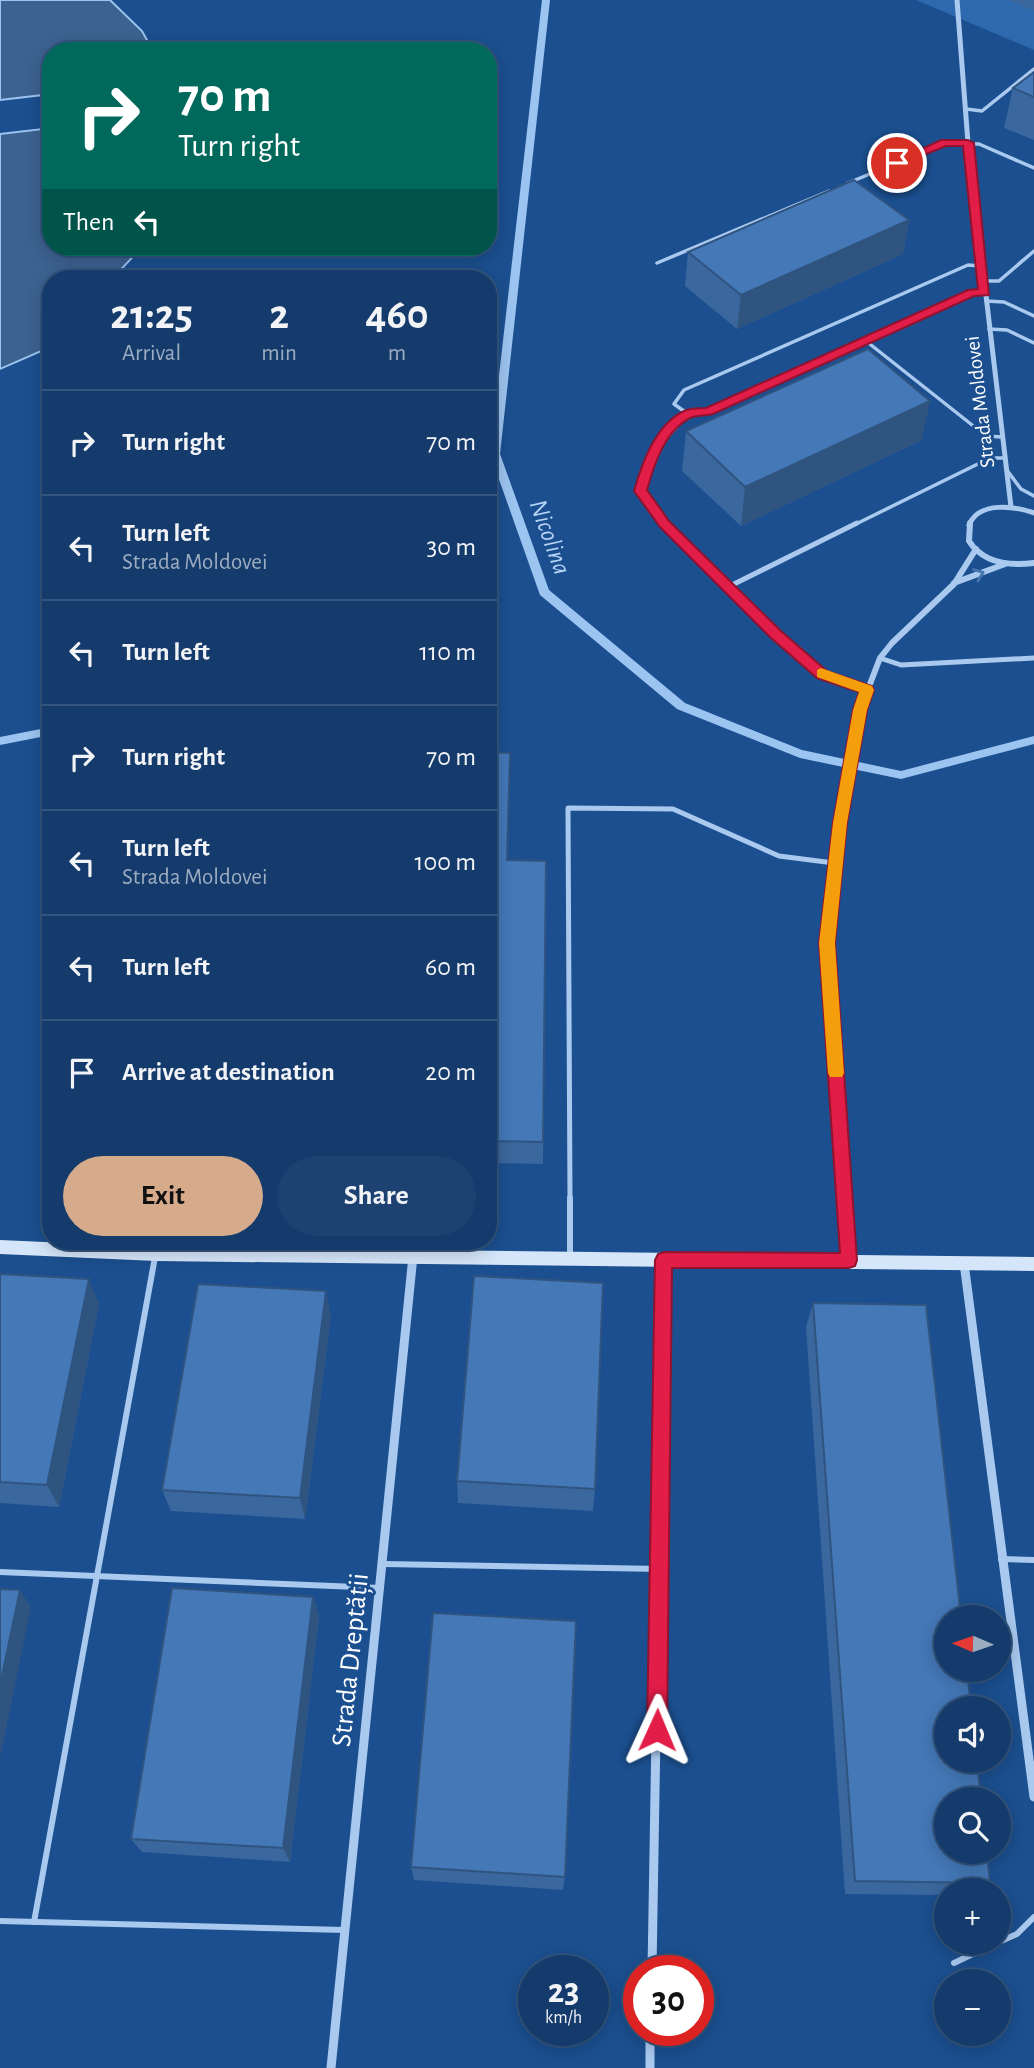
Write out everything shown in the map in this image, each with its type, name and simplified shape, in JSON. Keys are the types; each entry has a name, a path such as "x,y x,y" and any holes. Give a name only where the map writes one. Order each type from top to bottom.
{"main road":[{"path":"0,1247 42,1249"},
{"path":"67,1250 156,1254 1034,1264"}],"street":[{"name":"Strada Moldovei","path":"957,0 968,143 1011,507"},
{"path":"1005,564 985,557 976,549 968,531 970,522 986,510 1011,507 1034,513"},
{"path":"849,1260 827,943 834,863 860,710 880,658 892,643 954,584 976,549"},
{"path":"954,584 1005,564 1034,563"},
{"name":"Strada Dreptății","path":"331,2068 413,1256"},
{"path":"652,1955 661,1569 664,1260"},
{"path":"964,1264 1000,1559 1034,1797"},
{"path":"650,2046 650,2068"}],"lane":[{"path":"966,109 982,111 1034,69"},
{"path":"845,184 944,142 979,144 1034,169"},
{"path":"657,263 832,190"},
{"path":"984,281 999,281 1034,251"},
{"path":"688,414 674,404 684,390 968,265 982,266"},
{"path":"867,690 822,674 665,524 640,491 649,461 667,432 688,414 708,412 972,293 984,293"},
{"path":"986,301 1004,302 1034,316"},
{"path":"989,329 1007,330 1034,343"},
{"path":"866,341 986,436 1002,438"},
{"path":"728,587 990,458 1004,458"},
{"path":"1006,469 1021,489 1034,496"},
{"path":"880,658 901,665 1034,658"},
{"path":"570,1259 568,808 673,809 779,856 834,863"},
{"path":"34,1922 156,1254"},
{"path":"1000,1559 1034,1560"},
{"path":"384,1564 661,1569"},
{"path":"0,1572 381,1588"},
{"path":"1011,1937 1034,1917"},
{"path":"0,1921 345,1930"},
{"path":"954,1963 971,1955"}],"shaded area":[{"path":"0,0 110,0 142,31 148,42 42,42 42,95 0,100"},
{"path":"916,0 1034,0 1034,50"},
{"path":"42,129 42,256 134,256 120,270 42,270 42,351 0,369 0,134"}],"building":[{"path":"1034,72 1034,97 1013,88"},
{"path":"854,180 909,220 741,295 688,252"},
{"path":"868,349 930,401 745,487 686,431"},
{"path":"497,752 510,753 507,860 546,861 543,1142 497,1141"},
{"path":"0,1274 89,1279 47,1485 0,1482"},
{"path":"474,1276 603,1283 595,1489 457,1481"},
{"path":"198,1284 326,1291 300,1498 162,1490"},
{"path":"813,1303 926,1305 960,1605 934,1605 934,1682 968,1682 970,1696 934,1696 934,1773 978,1773 980,1787 934,1787 934,1864 988,1864 990,1878 934,1878 934,1882 855,1881"},
{"path":"172,1588 313,1597 283,1848 131,1839"},
{"path":"0,1589 20,1590 0,1685"},
{"path":"433,1613 576,1621 565,1877 411,1867"}],"waterway":[{"name":"Nicolina","path":"497,436 546,0"},
{"name":"Nicolina","path":"497,460 544,592 681,706 800,754 901,775 1034,740"},
{"path":"0,741 42,733"}],"slow traffic":[{"path":"821,673 842,683 867,690 860,710 840,823 827,943 836,1073"}],"route":[{"path":"657,1730 664,1260 849,1260 827,943 840,823 860,710 867,690 822,674 776,635 665,524 640,491 649,461 667,432 688,414 708,412 972,293 984,293 968,143 944,142 897,163"}]}
